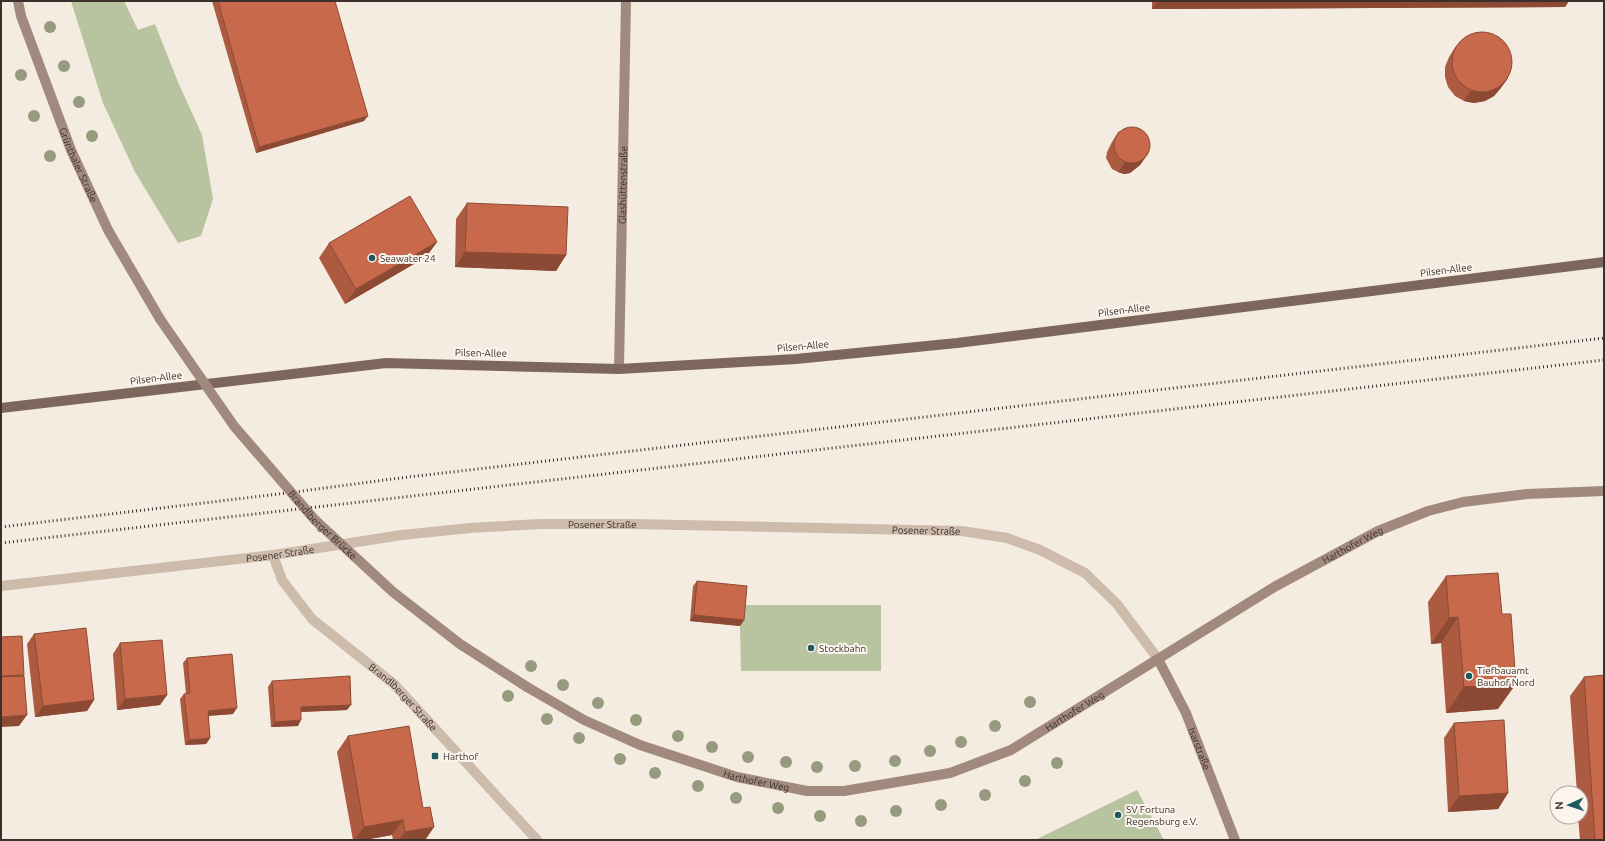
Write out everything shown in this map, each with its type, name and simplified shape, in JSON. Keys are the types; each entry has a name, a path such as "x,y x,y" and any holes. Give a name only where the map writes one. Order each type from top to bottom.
{"main road":[{"name":"Pilsen-Allee","path":"1,408 386,363 619,369 796,360 957,344 1604,262"}],"street":[{"name":"Grünthaler Straße","path":"18,1 21,16 71,150 108,230 160,319"},
{"name":"Glashüttenstraße","path":"619,369 626,1"},
{"name":"Brandlberger Brücke","path":"160,319 234,426 315,520 393,592 460,644 527,687"},
{"name":"Harthofer Weg","path":"527,687 584,720 640,745 737,777 807,791 844,791 950,773 1011,750 1276,586 1378,531 1428,511 1463,502 1527,494 1604,491"},
{"name":"Posener Straße","path":"1,586 273,555 402,535 470,528 540,524 640,524 962,531 1006,538 1040,550 1085,573 1117,604 1158,659"},
{"name":"Brandlberger Straße","path":"273,555 282,580 312,619 394,684 537,840"},
{"name":"Isarstraße","path":"1158,659 1186,713 1236,840"}],"green space":[{"path":"71,1 124,1 138,30 155,24 178,82 202,135 213,199 201,236 178,243 135,172 103,103"},
{"name":"Stockbahn","path":"741,605 881,605 881,671 741,671"},
{"name":"SV Fortuna Regensburg e.V.","path":"1137,790 1164,840 1035,840"}],"building":[{"path":"218,1 335,1 368,116 259,147"},
{"path":"1476,32 1488,32 1499,37 1507,45 1512,56 1510,74 1499,87 1488,92 1476,92 1465,87 1457,79 1452,68 1452,56 1457,45 1465,37"},
{"path":"1135,127 1145,132 1149,138 1149,152 1145,158 1139,162 1129,163 1119,158 1115,152 1114,142 1119,132 1125,128"},
{"name":"Seawater 24","path":"410,196 437,242 356,289 329,243"},
{"path":"467,203 568,207 566,255 465,252"},
{"path":"1498,573 1502,614 1511,614 1516,684 1464,687 1458,617 1449,618 1446,576"},
{"path":"697,581 747,586 744,620 694,615"},
{"path":"86,628 94,700 43,706 34,634"},
{"path":"22,636 24,675 1,676 1,637"},
{"path":"162,640 167,695 125,699 120,643"},
{"path":"232,654 237,708 208,711 210,738 189,740 184,694 190,693 187,658"},
{"path":"1604,675 1604,840 1595,840 1584,677"},
{"path":"24,676 27,715 1,717 1,677"},
{"path":"350,676 351,705 301,707 301,720 275,722 272,681"},
{"path":"1504,720 1508,793 1459,796 1454,723"},
{"path":"409,726 423,808 430,807 434,827 405,832 403,820 364,827 348,736"}],"railway":[{"path":"1,527 400,478 1604,338"},
{"path":"1,543 1604,360"}],"place":[{"name":"Seawater 24","path":"372,258"},
{"name":"Stockbahn","path":"811,648"},
{"name":"Tiefbauamt Bauhof Nord","path":"1469,676"},
{"name":"Harthof","path":"435,756"},
{"name":"SV Fortuna Regensburg e.V.","path":"1118,815"}]}
